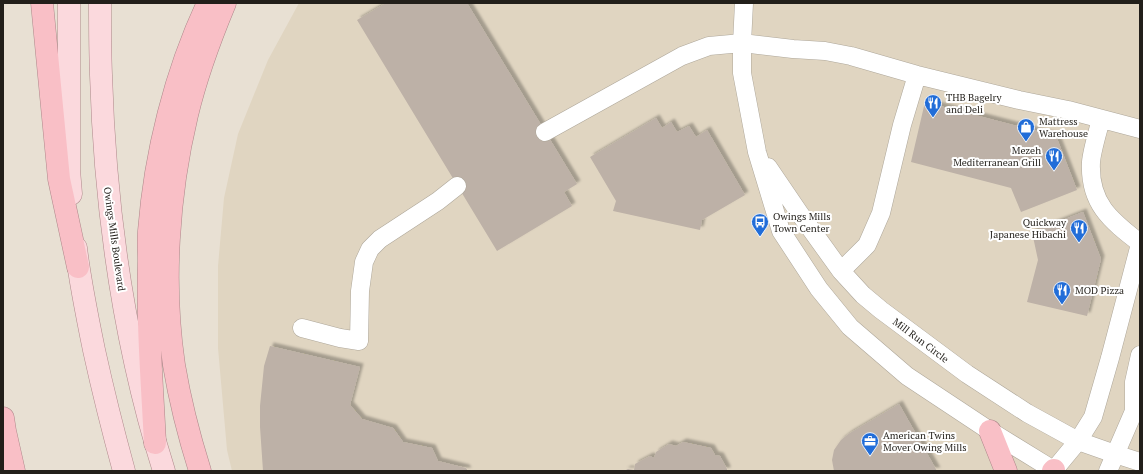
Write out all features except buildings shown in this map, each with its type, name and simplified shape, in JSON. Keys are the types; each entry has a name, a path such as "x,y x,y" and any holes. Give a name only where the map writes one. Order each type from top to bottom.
{"highway":[{"path":"42,3 59,179 78,267"},
{"path":"155,443 148,294 149,232 152,200 167,121 177,85 200,19 208,3"},
{"path":"200,471 186,426 174,364 169,303 168,264 170,224 178,155 187,114 198,77 225,3"},
{"path":"3,418 14,471"},
{"path":"990,431 1006,471"}],"main road":[{"path":"69,3 69,170 78,267 99,372 124,471"},
{"name":"Owings Mills Boulevard","path":"100,3 100,74 102,119 111,214 125,311 155,443 164,471"}],"street":[{"name":"Mill Run Circle","path":"744,3 742,73 757,152 781,231 819,289 850,327 907,376 1054,471"},
{"path":"545,132 682,56 709,46 742,43 825,51 851,56 917,75 1019,100 1068,110 1140,130"},
{"path":"841,271 867,245 880,213 902,125 917,75"},
{"path":"1054,471 1078,441 1093,417 1140,243 1112,220 1102,208 1095,194 1091,161 1101,119"},
{"name":"Mill Run Circle","path":"757,152 841,271 863,296 967,374 1026,413 1078,441 1140,462"},
{"path":"302,328 340,338 359,341 360,291 364,262 370,248 380,239 433,204 457,186"},
{"path":"1108,471 1137,409 1134,382 1140,355"}],"shaded area":[{"path":"299,3 1140,3 1140,471 1017,471 995,459 999,471 232,471 227,450 218,348 218,266 224,198 238,134 268,60"}],"place":[{"name":"THB Bagelry and Deli","path":"933,118"},
{"name":"Mattress Warehouse","path":"1026,142"},
{"name":"Mezeh Mediterranean Grill","path":"1054,171"},
{"name":"Owings Mills Town Center","path":"760,237"},
{"name":"Quickway Japanese Hibachi","path":"1079,243"},
{"name":"MOD Pizza","path":"1062,305"},
{"name":"American Twins Mover Owing Mills","path":"870,456"}]}
